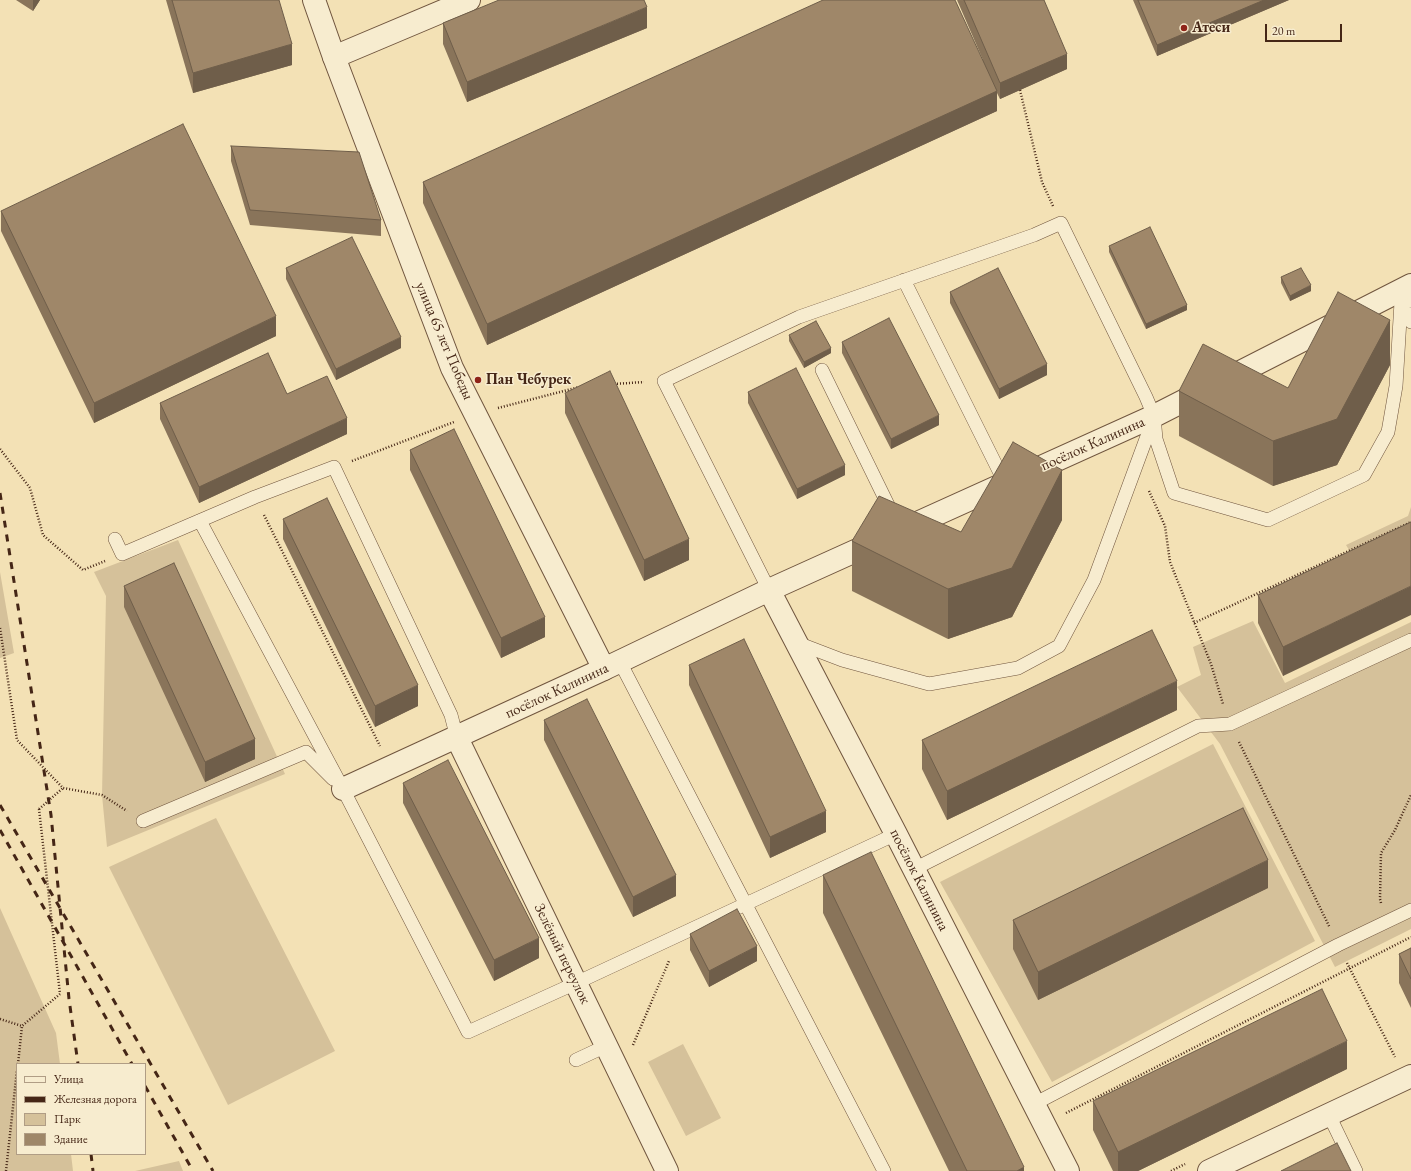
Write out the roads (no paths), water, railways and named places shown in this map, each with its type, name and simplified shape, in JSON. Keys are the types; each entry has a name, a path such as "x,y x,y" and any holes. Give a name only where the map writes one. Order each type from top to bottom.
{"street":[{"name":"улица 65 лет Победы","path":"314,0 334,57 452,368 475,414 612,665"},
{"path":"334,57 469,0"},
{"name":"посёлок Калинина","path":"343,789 458,738 769,590 1154,416 1405,295"},
{"name":"посёлок Калинина","path":"769,590 896,834 1068,1171"},
{"name":"Зелёный переулок","path":"458,738 667,1171"},
{"path":"1209,1171 1409,1077"}],"lane":[{"path":"769,590 664,381 799,317 1034,235 1061,223 1146,396 1154,416 1156,439 1174,493 1268,520 1364,475 1388,432 1396,386 1405,295"},
{"path":"904,280 1005,483"},
{"path":"1405,295 1411,322"},
{"path":"822,370 900,531"},
{"path":"796,642 842,660 929,684 1018,668 1059,646 1094,580 1154,416"},
{"path":"115,539 122,554 255,497 334,467 451,715 458,738"},
{"path":"200,521 343,789 468,1032 896,834"},
{"path":"914,869 1198,726 1230,724 1411,640"},
{"path":"612,665 746,904 884,1171"},
{"path":"143,821 306,752 343,789"},
{"path":"1034,1104 1338,945 1411,910"},
{"path":"576,1060 606,1046"},
{"path":"1329,1115 1356,1171"}],"railway":[{"path":"0,493 51,815 69,999 78,1063"},
{"path":"0,805 213,1171"},
{"path":"0,830 131,1063"},
{"path":"146,1088 193,1171"},
{"path":"91,1155 93,1171"}],"place":[{"name":"Атеси","path":"1184,28"},
{"name":"Пан Чебурек","path":"478,380"}]}
